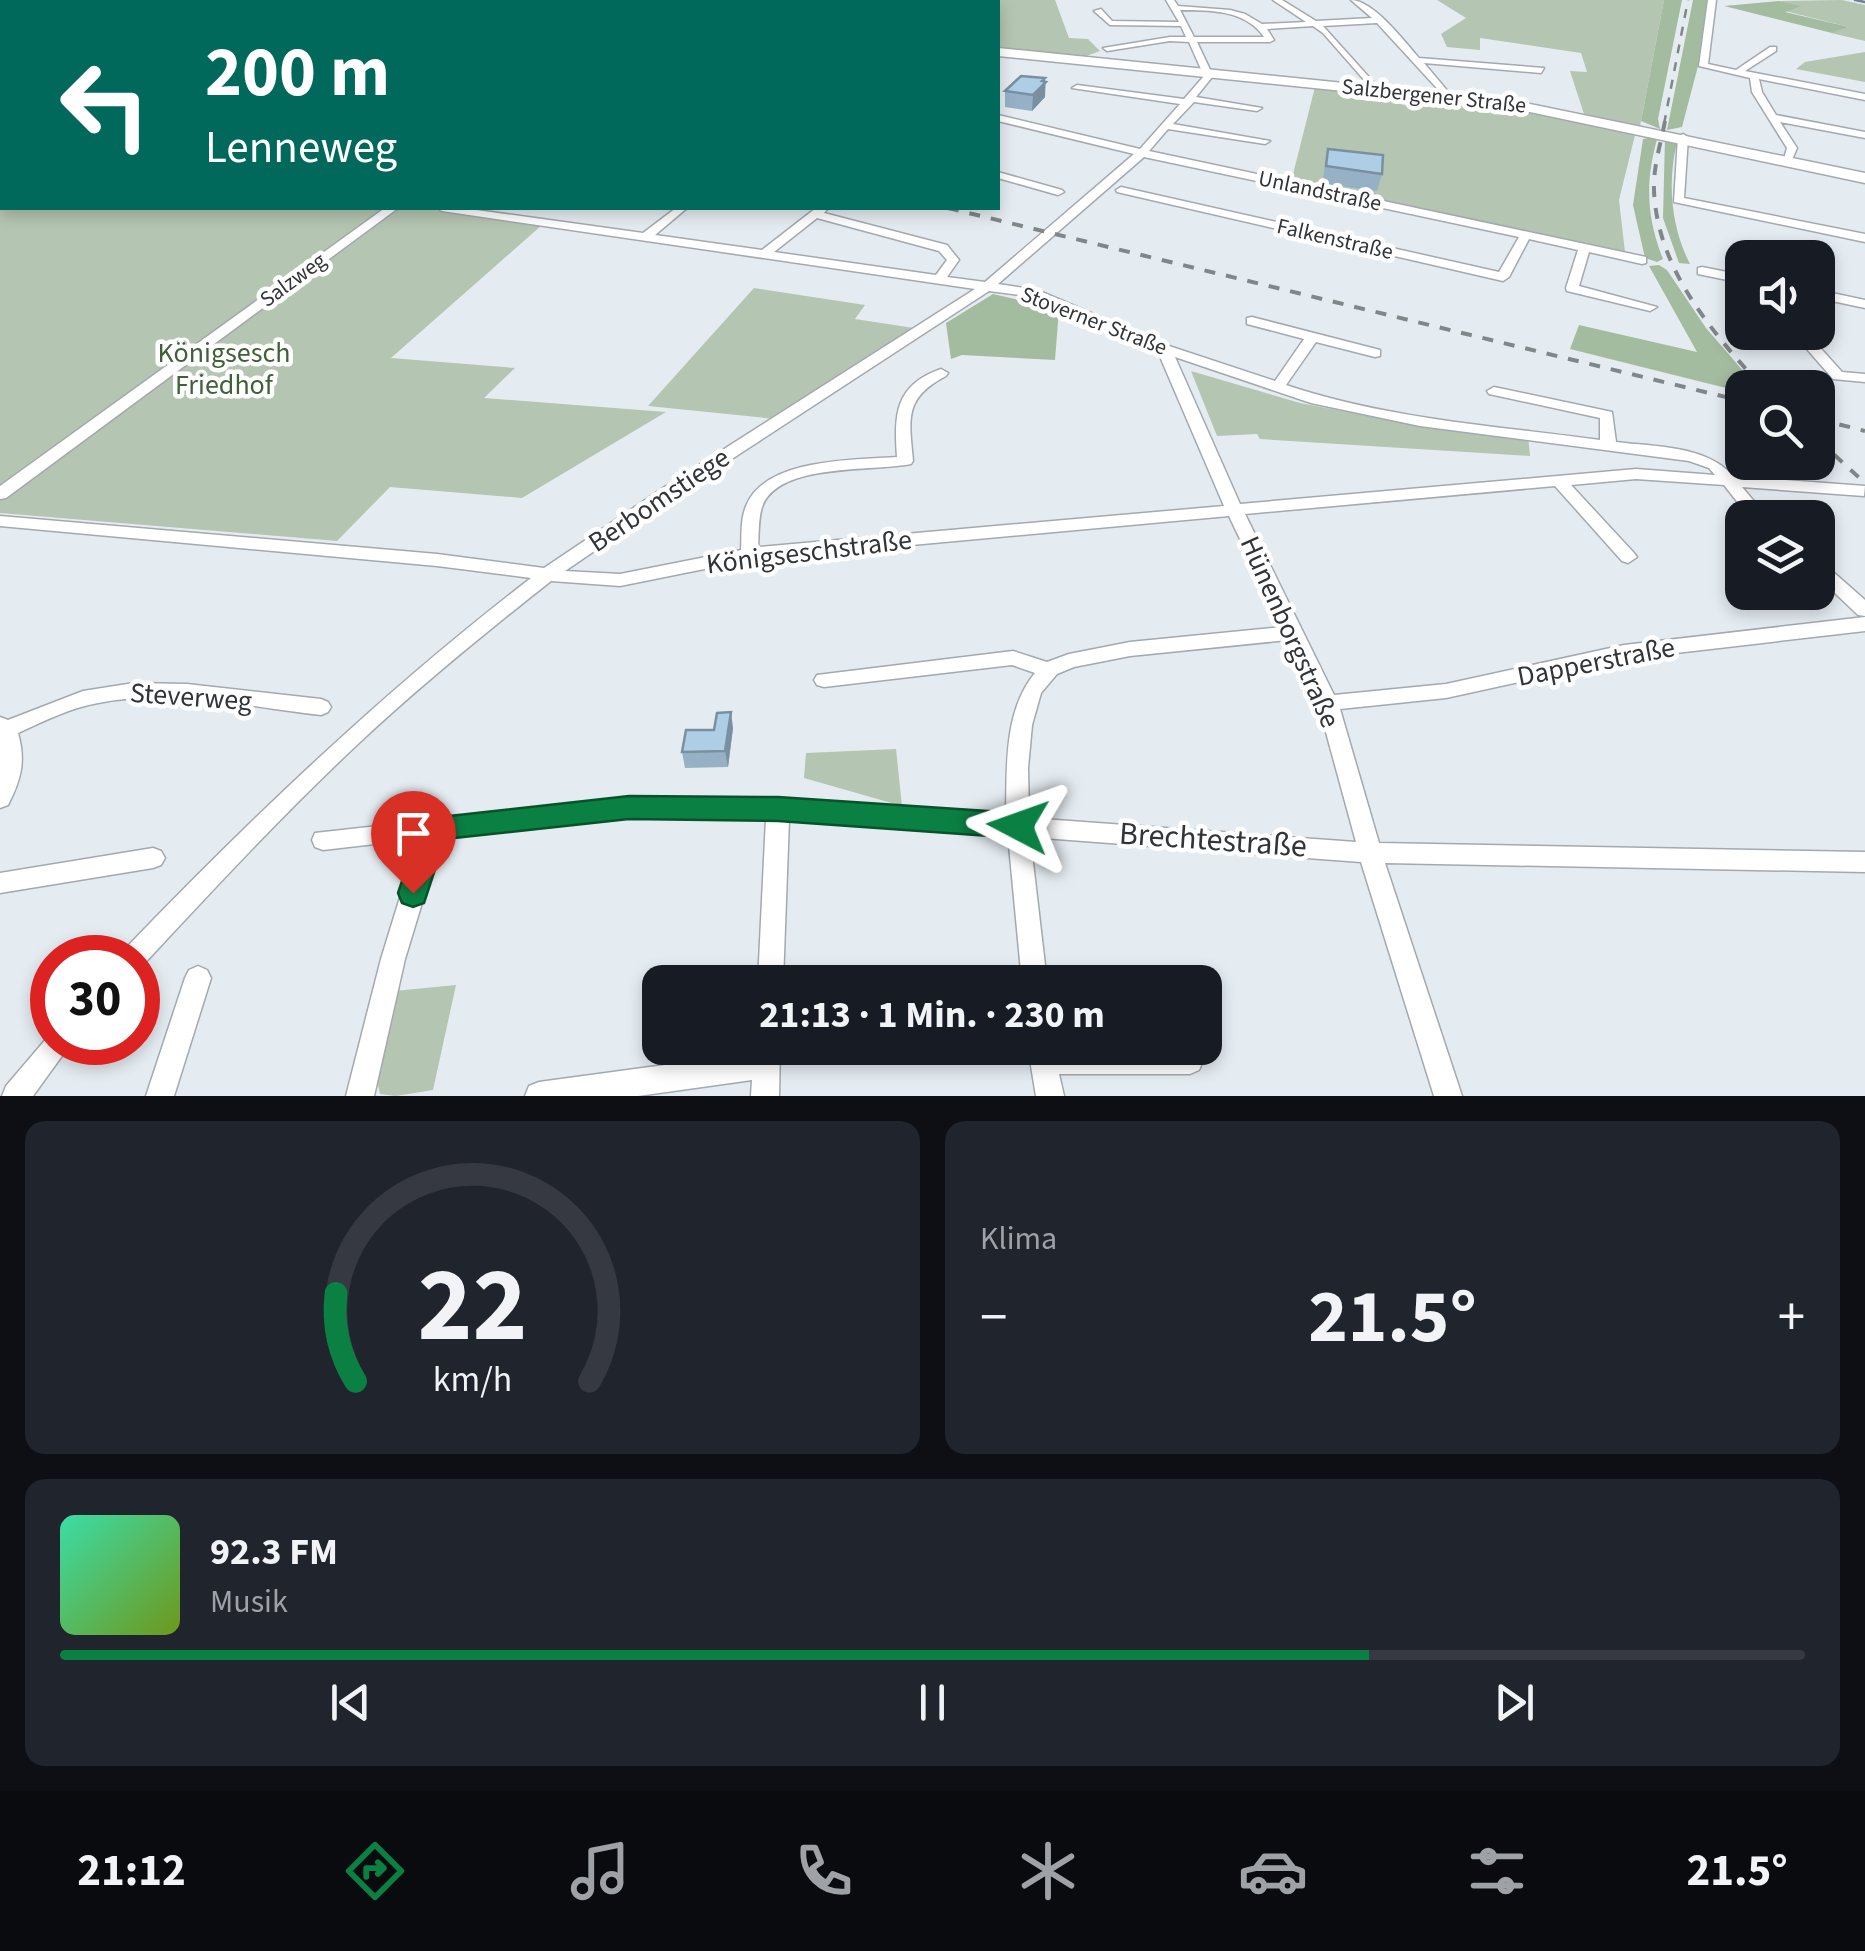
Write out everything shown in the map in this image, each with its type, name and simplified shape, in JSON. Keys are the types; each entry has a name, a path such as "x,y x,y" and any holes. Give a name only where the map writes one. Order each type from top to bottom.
{"main road":[{"name":"Salzbergener Straße","path":"1000,52 1209,76 1444,94 1545,109 1865,178"}],"street":[{"path":"1170,0 1178,8 1188,38 1209,76"},
{"path":"1277,0 1326,30 1373,88"},
{"path":"1355,0 1380,20 1444,94"},
{"path":"1712,0 1703,66 1865,98"},
{"path":"1107,48 1188,38 1272,44 1260,27 1228,8 1178,8"},
{"path":"1098,11 1110,24 1182,24"},
{"path":"1260,27 1380,20"},
{"path":"1739,71 1772,49"},
{"path":"1414,60 1540,70"},
{"path":"1754,74 1752,80 1792,148 1787,160"},
{"name":"Berbomstiege","path":"156,935 240,845 352,737 458,644 547,575 988,286 1142,153 1209,76"},
{"path":"1078,88 1257,108"},
{"path":"1771,117 1865,135"},
{"name":"Unlandstraße","path":"1000,118 1142,153 1642,260"},
{"path":"1168,126 1265,141"},
{"path":"1683,137 1678,200 1865,238"},
{"path":"1000,177 1058,192"},
{"name":"Falkenstraße","path":"1121,190 1503,277 1526,235"},
{"name":"Salzweg","path":"0,494 389,210"},
{"name":"Stoverner Straße","path":"459,210 1032,294 1164,349 1316,400 1420,421 1692,457 1716,465 1745,500"},
{"path":"529,218 541,210"},
{"path":"648,235 679,210"},
{"path":"766,253 819,210 943,248 953,260 940,278"},
{"path":"1584,247 1572,288 1650,307"},
{"path":"1702,272 1725,276"},
{"path":"1835,298 1865,304"},
{"path":"1252,321 1375,353"},
{"path":"1278,387 1312,337"},
{"name":"Hünenborgstraße","path":"1164,349 1234,509 1328,704 1370,852 1448,1096"},
{"path":"1814,350 1838,376 1865,378"},
{"path":"750,554 755,502 776,482 798,473 905,460 904,403 914,388 941,373"},
{"path":"1494,391 1607,414 1608,445"},
{"name":"Königseschstraße","path":"0,521 620,580 750,554 1636,474 1864,491"},
{"path":"1559,481 1628,557"},
{"path":"1835,583 1865,610"},
{"name":"Dapperstraße","path":"1328,704 1446,691 1624,652 1865,624"},
{"path":"824,680 1013,658 1048,670 1093,655 1292,634"},
{"path":"1032,965 1018,826 1018,740 1026,703 1048,670"},
{"name":"Steverweg","path":"4,727 62,704 112,692 321,707"},
{"path":"0,799 11,780 14,756 4,727"},
{"name":"Brechtestraße","path":"322,840 629,808 778,809 1370,852 1865,862"},
{"path":"771,965 778,809"},
{"path":"360,1096 393,959 433,828"},
{"path":"0,883 153,858"},
{"path":"160,1096 198,978"},
{"path":"16,1096 41,1065"},
{"path":"538,1096 715,1065"},
{"path":"765,1096 767,1065"},
{"path":"1044,1065 1050,1096"}],"green space":[{"path":"1000,0 1055,0 1069,38 1088,39 1100,51 1081,58 1000,48"},
{"path":"1437,0 1664,0 1640,126 1584,114 1570,71 1587,72 1581,53 1480,38 1480,50 1447,47 1441,34 1466,18"},
{"path":"1664,0 1682,0 1658,119 1660,129 1641,121"},
{"path":"1693,0 1707,0 1698,66 1682,127 1667,130"},
{"path":"1842,0 1865,5 1865,41 1831,33 1849,27 1785,11 1799,6 1779,1"},
{"path":"1779,1 1801,6 1785,12 1849,27 1832,33 1724,6"},
{"path":"1865,52 1865,82 1796,69 1805,62"},
{"path":"1315,87 1499,106 1499,110 1526,114 1530,111 1636,131 1619,200 1625,252 1291,182"},
{"path":"1658,136 1649,198 1663,259 1657,262 1645,258 1633,205 1643,139"},
{"path":"1665,138 1677,142 1673,204 1690,264 1679,263 1663,218"},
{"name":"Königsesch Friedhof","path":"0,210 435,210 542,225 391,358 515,368 484,398 666,412 522,498 390,487 337,541 0,513"},
{"path":"1659,265 1667,270 1706,328 1742,370 1725,370 1725,388 1570,349 1579,325 1697,352 1649,266"},
{"path":"754,288 865,305 855,319 914,328 775,419 648,406"},
{"path":"993,294 1059,309 1055,360 962,355 951,359 946,323"},
{"path":"1191,371 1300,403 1416,425 1528,436 1530,456 1260,439 1257,434 1217,436"},
{"path":"896,749 902,806 804,778 806,753"},
{"path":"456,985 433,1090 396,1096 380,1094 376,1076 394,991"}],"building":[{"path":"1021,76 1045,78 1042,81 1046,82 1033,95 1005,91"},
{"path":"1328,149 1383,155 1382,174 1326,166"},
{"path":"731,712 725,751 682,752 686,730 714,730 717,713"}],"waterway":[{"path":"1855,0 1865,2"}],"railway":[{"path":"1664,124 1688,0"},
{"path":"1665,121 1654,190 1665,246 1690,298 1747,370"},
{"path":"956,210 1725,397"},
{"path":"1835,423 1865,431"},
{"path":"1835,456 1865,483"}],"route":[{"path":"413,893 433,828 629,808 778,809 1018,826"}]}
